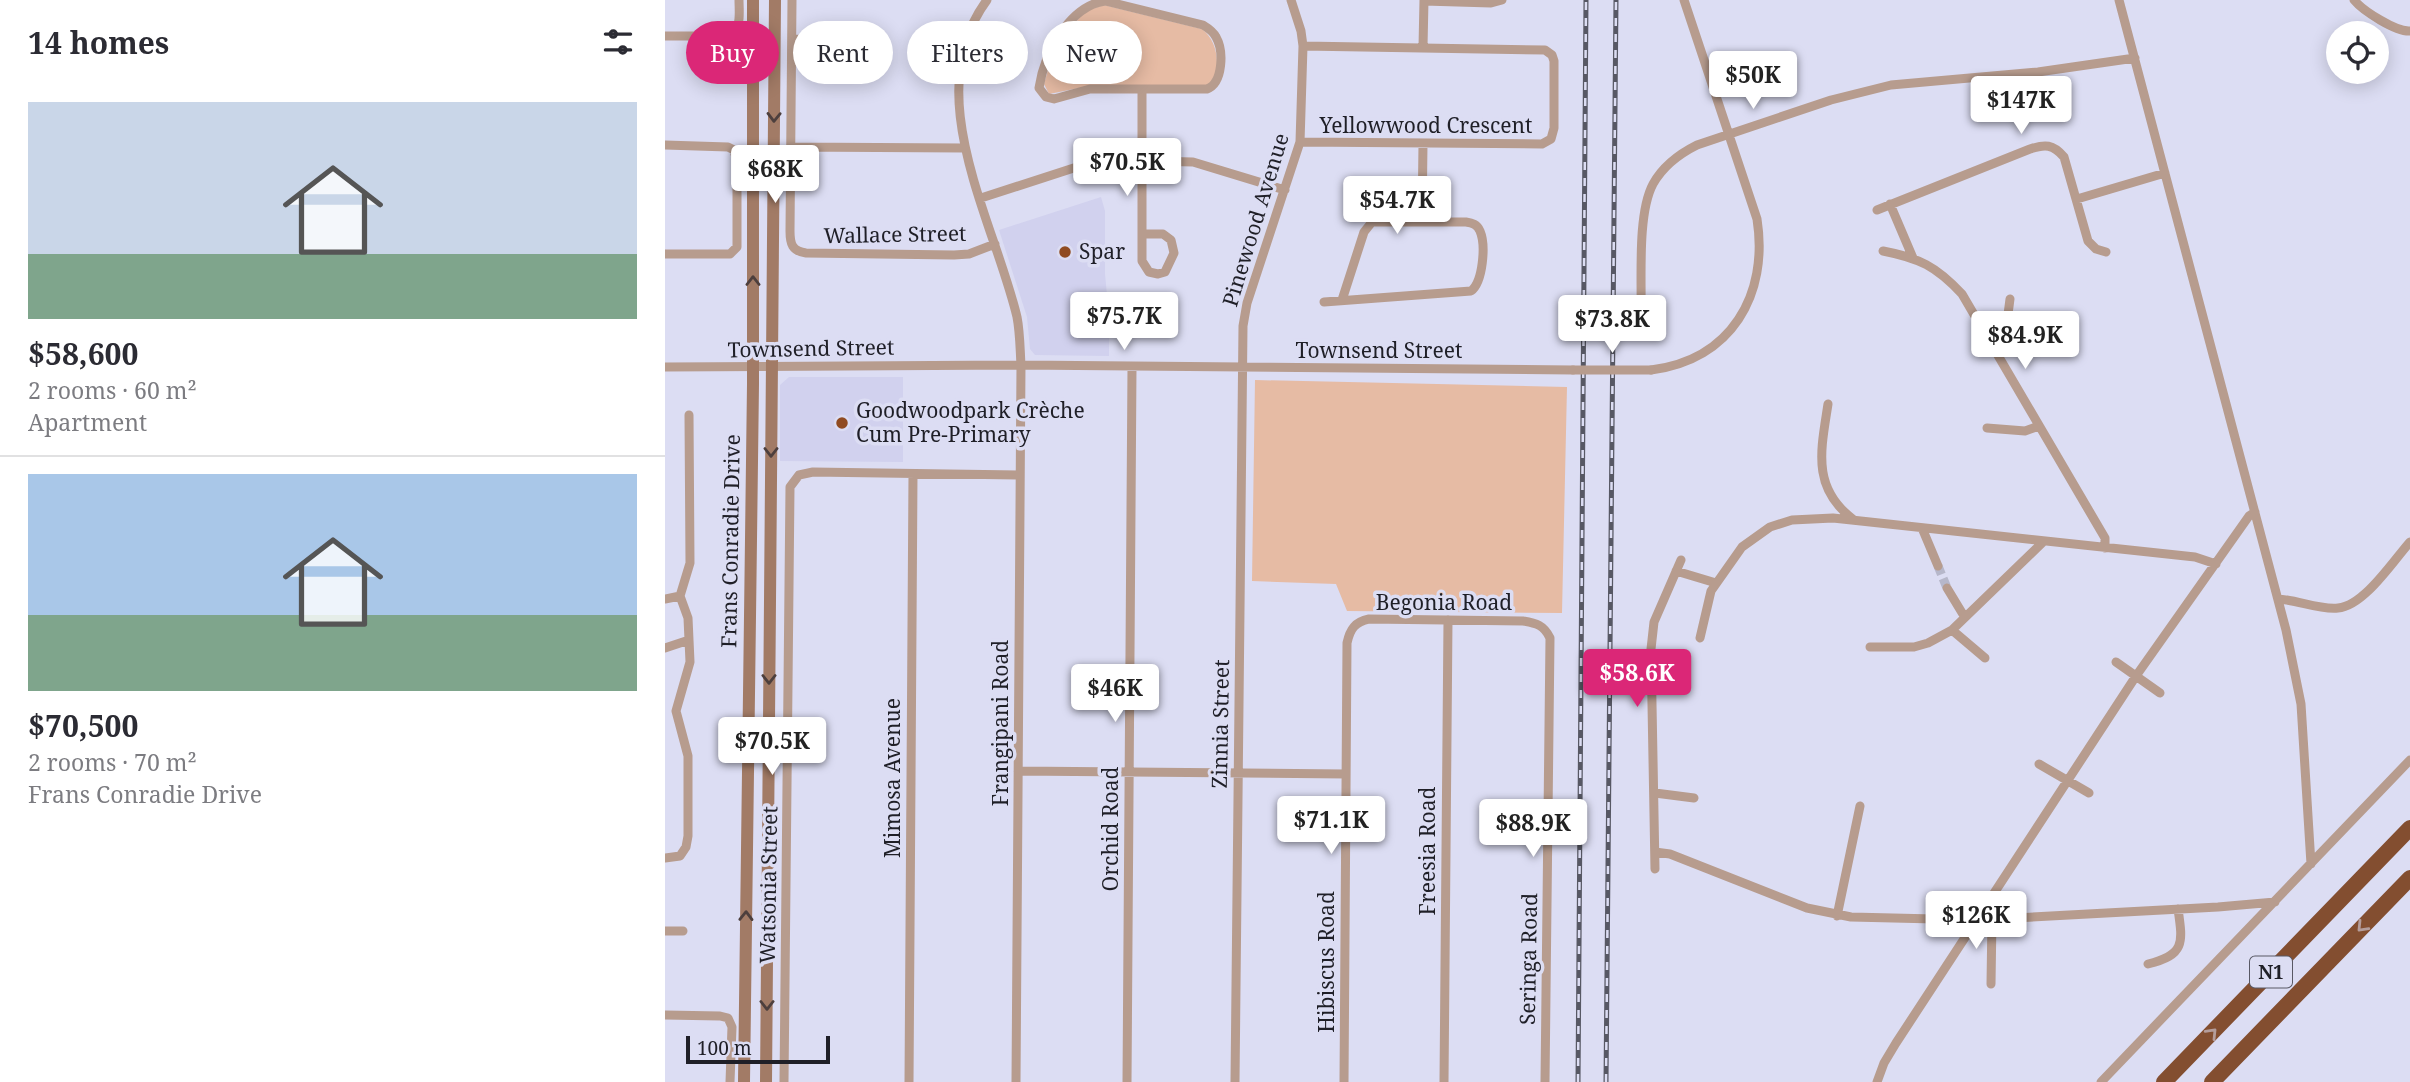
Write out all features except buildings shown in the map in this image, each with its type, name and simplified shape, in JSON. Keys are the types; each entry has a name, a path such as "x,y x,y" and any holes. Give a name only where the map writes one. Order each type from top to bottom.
{"highway":[{"name":"N1","path":"2164,1082 2410,828"},
{"name":"N1","path":"2212,1082 2410,878"}],"main road":[{"name":"Frans Conradie Drive","path":"744,1082 753,367 753,0"},
{"name":"Frans Conradie Drive","path":"767,1082 775,0"}],"street":[{"path":"665,36 734,34 738,26 739,0"},
{"path":"792,0 790,147 964,148"},
{"path":"987,0 974,19 959,72 959,102 964,148 1016,316 1021,365"},
{"path":"1151,12 1154,0"},
{"name":"Pinewood Avenue","path":"1243,367 1244,314 1300,142 1303,46 1291,0"},
{"path":"1423,47 1424,1 1502,0"},
{"name":"Townsend Street","path":"665,367 1021,365 1573,370 1651,370 1675,367 1691,361 1711,348 1733,327 1756,283 1761,253 1758,219 1684,0"},
{"path":"2119,0 2279,599 2301,704 2311,864"},
{"path":"2354,0 2362,8 2396,28 2410,31"},
{"path":"1105,1 1210,29 1218,40 1219,48 1219,76 1215,85 1207,89 1142,89 1090,89 1054,99 1046,97 1039,88 1051,50 1080,11 1089,5 1105,1"},
{"name":"Yellowwood Crescent","path":"1300,142 1542,145 1551,139 1554,128 1554,61 1549,51 1303,46"},
{"path":"1641,315 1643,227 1652,186 1679,154 1697,145 1831,100 1892,85 2038,72 2135,58"},
{"path":"1142,89 1142,234 1143,265 1149,272 1162,274 1168,269 1174,253 1171,240 1163,234 1142,234"},
{"path":"1422,221 1423,144"},
{"path":"665,145 728,146 734,150 737,161 737,247 733,253 665,254"},
{"path":"1877,209 2030,149 2047,145 2054,147 2064,157 2088,241 2096,249 2106,252"},
{"name":"Wallace Street","path":"790,147 790,239 795,250 806,253 964,255 995,244"},
{"path":"981,198 1097,161 1181,161 1207,164 1285,190"},
{"path":"2077,199 2165,173"},
{"path":"1890,204 1913,258"},
{"path":"1324,302 1466,292 1475,288 1481,276 1479,228 1466,222 1377,221 1369,224 1342,300"},
{"path":"1883,251 1904,254 1925,262 1956,288 1974,312 2105,538 2105,548"},
{"path":"1998,353 2005,337 2010,299"},
{"name":"Frangipani Road","path":"1016,1082 1021,365"},
{"name":"Orchid Road","path":"1127,1082 1132,367"},
{"name":"Zinnia Street","path":"1235,1082 1243,367"},
{"path":"1828,404 1821,471 1841,510 1855,521"},
{"path":"665,858 680,856 686,847 688,836 688,756 676,711 688,672 688,618 680,596 688,577 690,563 689,415"},
{"path":"1987,428 2025,431 2039,426"},
{"name":"Watsonia Street","path":"784,1082 788,503 793,480 799,475 813,472 912,474"},
{"path":"912,474 1020,475"},
{"name":"Mimosa Avenue","path":"909,1082 912,474"},
{"path":"1877,1082 1896,1043 2066,780 2136,676 2249,516 2255,512"},
{"path":"1700,638 1711,591 1742,547 1770,527 1792,520 1813,518 1855,521 2195,558 2216,564"},
{"path":"1922,528 1938,566"},
{"path":"1870,648 1914,647 1952,630 2043,542"},
{"path":"2279,599 2338,608 2357,602 2410,542"},
{"path":"1655,869 1651,649 1654,622 1681,560"},
{"path":"1676,571 1716,583"},
{"path":"1947,588 1964,616"},
{"path":"665,599 680,596"},
{"name":"Begonia Road","path":"1349,633 1356,624 1369,620 1523,621 1544,628"},
{"name":"Freesia Road","path":"1444,1082 1448,620"},
{"name":"Seringa Road","path":"1544,628 1550,638 1545,1082"},
{"path":"1952,630 1985,658"},
{"name":"Hibiscus Road","path":"1344,1082 1349,633"},
{"path":"665,648 689,640"},
{"path":"2116,662 2160,693"},
{"path":"2101,1082 2410,760"},
{"path":"2039,764 2089,793"},
{"path":"1018,771 1346,774"},
{"path":"1655,793 1695,798"},
{"path":"1837,916 1860,806"},
{"path":"1655,852 1669,853 1807,908 1837,916 1977,919 2274,902"},
{"path":"2148,964 2163,961 2178,950 2181,940 2178,909"},
{"path":"1991,984 1992,918"},
{"path":"665,931 683,931"},
{"path":"665,1015 729,1018 732,1027 730,1082"}],"shaded area":[{"path":"1104,5 1202,29 1212,41 1217,56 1216,71 1210,85 1094,85 1049,94 1044,84 1142,84 1142,21 1077,21 1088,10"},
{"path":"1101,197 1105,211 1109,356 1035,355 1030,349 1027,317 999,230"},
{"name":"Goodwoodpark Crèche Cum Pre-Primary","path":"789,377 903,377 903,462 780,461 780,385"},
{"path":"1255,380 1567,387 1562,613 1347,611 1336,584 1252,581"}],"tunnel":[{"path":"1938,566 1947,588"}],"railway":[{"path":"1578,1082 1586,0"},
{"path":"1606,1082 1616,0"}],"place":[{"name":"Spar","path":"1065,252"},
{"name":"Goodwoodpark Crèche Cum Pre-Primary","path":"842,423"}]}
